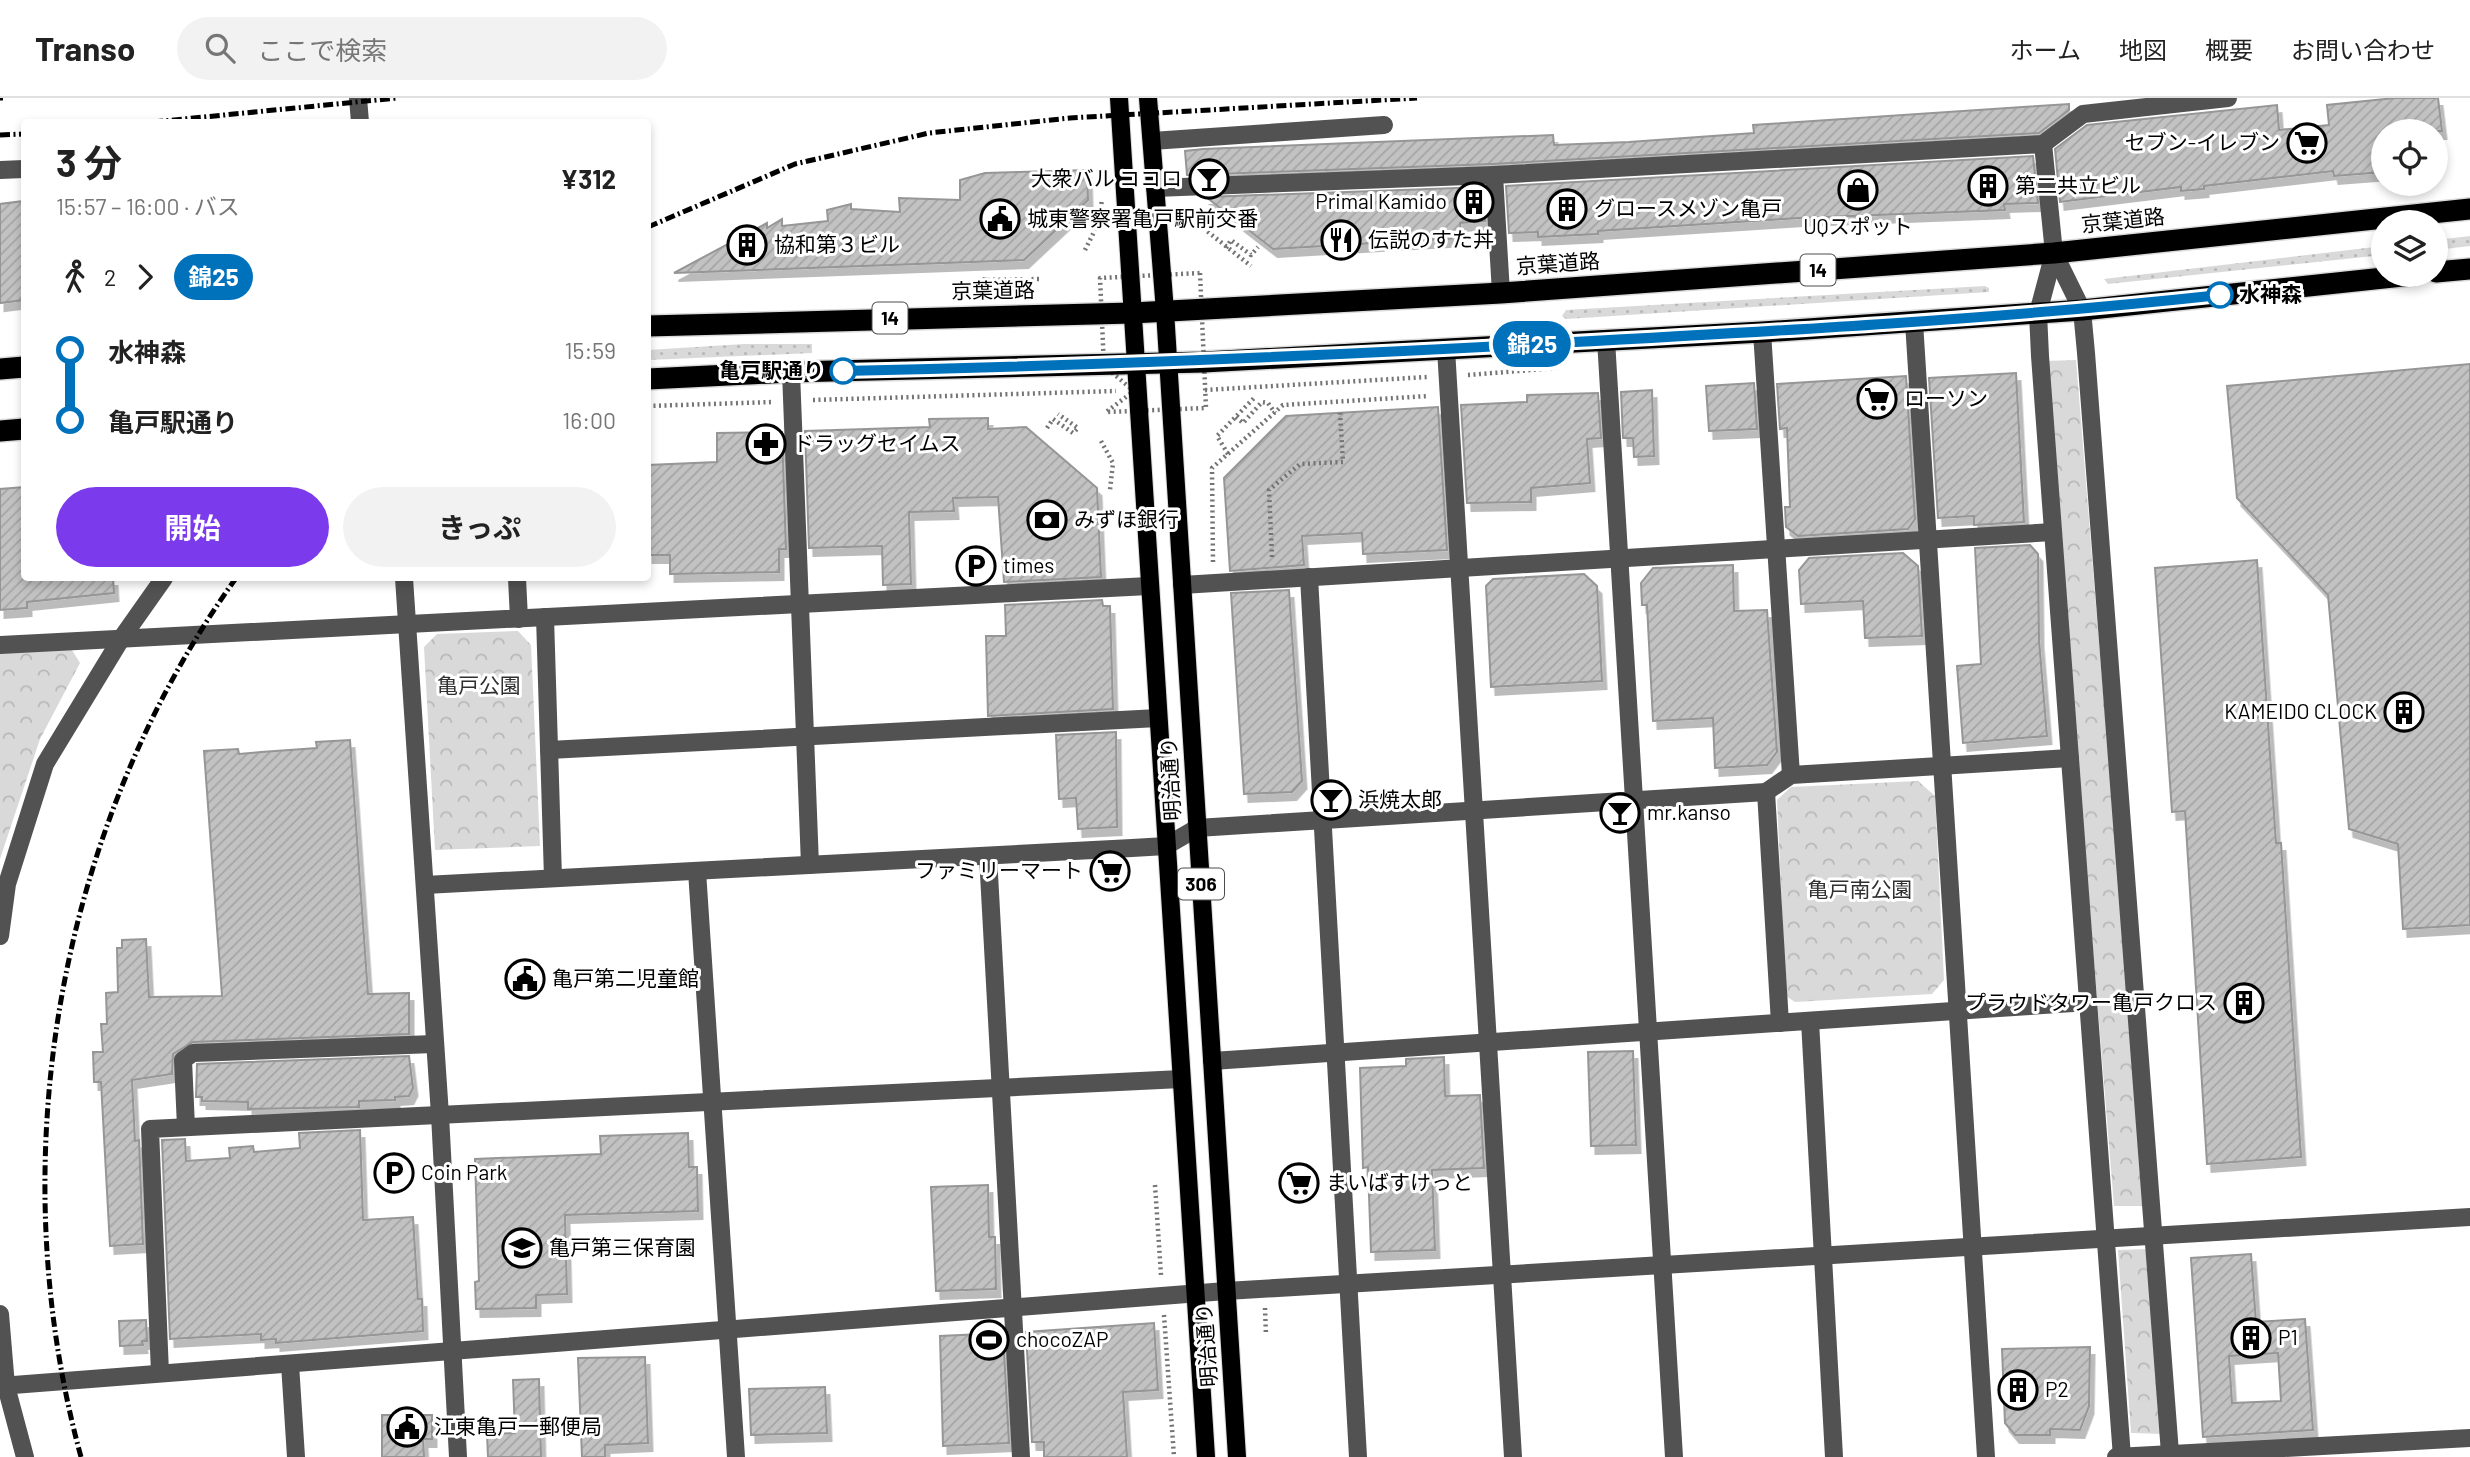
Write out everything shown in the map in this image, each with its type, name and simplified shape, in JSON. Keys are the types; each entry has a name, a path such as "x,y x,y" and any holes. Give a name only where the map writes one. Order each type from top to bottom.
{"highway":[{"name":"京葉道路","path":"651,326 1165,312 1501,293 2054,253 2470,209"},
{"path":"2448,271 2470,269"},
{"path":"651,379 791,372 1135,365 1762,332 2082,310 2371,279"},
{"path":"0,369 21,367"},
{"path":"0,431 21,429"}],"main road":[{"name":"明治通り","path":"1119,98 1206,1457"},
{"name":"明治通り","path":"1148,98 1165,312 1237,1457"}],"street":[{"path":"358,98 360,119"},
{"path":"1155,188 1494,175 2043,144 2083,114 2228,98"},
{"path":"1152,141 1384,125"},
{"path":"2043,144 2054,253 2082,310 2170,1453"},
{"path":"0,170 21,169"},
{"path":"1494,175 1501,293"},
{"path":"2054,253 2038,313 2122,1457"},
{"path":"1914,322 1986,1457"},
{"path":"1762,332 1791,775"},
{"path":"1606,340 1674,1457"},
{"path":"1446,349 1513,1457"},
{"path":"791,372 810,865"},
{"path":"1182,585 2053,532"},
{"path":"1309,578 1357,1457"},
{"path":"0,936 4,884 46,764 121,639 162,581"},
{"path":"404,581 440,1115 458,1457"},
{"path":"517,581 519,618"},
{"path":"0,645 1149,586"},
{"path":"545,617 553,878"},
{"path":"549,750 1158,718"},
{"path":"425,885 1166,846 1197,828 1766,792 1791,775 1942,768 2070,758"},
{"path":"1766,792 1780,1023"},
{"path":"988,856 1021,1457"},
{"path":"697,871 736,1457"},
{"path":"1212,1061 2088,1002"},
{"path":"1811,1021 1834,1457"},
{"path":"186,1127 183,1060 193,1053 434,1044"},
{"path":"160,1374 150,1129 1181,1079"},
{"path":"3,1386 1226,1291 2470,1217"},
{"path":"0,1314 3,1386 25,1457"},
{"path":"290,1364 296,1457"},
{"path":"2116,1457 2470,1438"}],"path":[{"path":"1084,250 1099,222 1103,195"},
{"path":"1206,212 1203,228 1251,266"},
{"path":"1226,248 1231,240 1251,255 1258,247"},
{"path":"985,277 985,280 1040,279"},
{"path":"651,406 1134,391"},
{"path":"1213,562 1212,468 1283,405 1429,396"},
{"path":"1228,454 1217,436 1254,398"},
{"path":"1236,417 1243,424 1262,402 1268,403 1275,413"},
{"path":"1273,579 1269,490 1300,464 1343,462 1340,413"},
{"path":"1047,428 1053,419 1073,433 1077,428 1058,414"},
{"path":"1101,441 1113,463 1110,490"},
{"path":"1155,1185 1174,1457"},
{"path":"1265,1304 1266,1335"}],"green space":[{"path":"2470,236 2470,246 2448,249 2448,239"},
{"path":"2371,247 2371,256 2108,284 2104,279"},
{"path":"1985,286 1989,288 1989,292 1566,319 1562,316 1566,310"},
{"path":"744,344 812,344 812,353 651,360 651,350"},
{"path":"2076,360 2145,1206 2114,1206 2045,361"},
{"name":"亀戸公園","path":"518,631 531,645 540,846 435,850 424,647 437,634"},
{"path":"70,647 80,663 40,739 0,859 0,652"},
{"name":"亀戸南公園","path":"1918,781 1935,796 1944,980 1932,994 1795,1002 1786,996 1777,800 1791,787"},
{"path":"2148,1249 2164,1434 2131,1433 2118,1250"}],"building":[{"path":"2395,98 2438,98 2441,119 2371,119 2371,173 2334,176 2333,171 2204,186 2204,189 2181,191 2181,187 2060,202 2055,149 2087,125 2277,105 2279,130 2329,125 2327,105"},
{"path":"2069,104 2069,110 2039,133 1493,164 1187,175 1185,151 1553,135 1554,145 1629,142 1754,133 1753,125"},
{"path":"2033,156 2038,203 2004,204 2005,210 1799,218 1538,237 1538,232 1509,233 1506,186"},
{"path":"1087,170 1088,200 1024,260 674,273 767,223 767,228 782,219 782,226 828,221 827,210 851,204 851,209 900,212 899,198 960,200 960,180 985,173"},
{"path":"1483,187 1485,221 1460,223 1461,238 1273,249 1206,197"},
{"path":"21,201 21,300 0,303 0,204"},
{"name":"KAMEIDO CLOCK","path":"2470,364 2470,925 2403,929 2398,844 2349,829 2328,595 2237,498 2227,386"},
{"path":"2016,373 2024,522 1974,525 1974,516 1938,518 1929,378"},
{"path":"1906,376 1915,519 1908,529 1798,536 1786,527 1785,507 1790,507 1787,428 1780,429 1777,384"},
{"path":"1754,383 1757,429 1709,431 1706,386"},
{"path":"1652,390 1654,456 1634,457 1633,438 1623,438 1621,392"},
{"path":"1598,393 1601,438 1587,439 1590,483 1531,488 1531,502 1467,503 1461,405 1527,402 1527,395"},
{"path":"1438,407 1447,550 1363,554 1362,533 1302,536 1304,565 1230,571 1224,478 1286,416"},
{"path":"988,418 988,429 1026,427 1097,488 1101,577 1004,582 998,497 953,498 954,511 909,512 911,584 883,585 882,546 809,548 805,431 930,427 929,419"},
{"path":"782,432 786,549 779,549 779,572 670,574 670,555 651,555 651,465 717,462 717,433"},
{"path":"21,487 21,581 113,581 114,593 27,602 27,608 0,610 0,489"},
{"path":"2030,545 2038,554 2039,640 2047,736 1963,743 1957,666 1981,664 1975,548"},
{"path":"1903,553 1918,566 1922,636 1865,638 1863,601 1801,604 1799,570 1809,558"},
{"path":"2257,560 2276,843 2281,843 2301,1157 2207,1164 2185,811 2172,812 2155,568"},
{"path":"1733,565 1734,611 1767,610 1777,752 1767,765 1715,768 1713,718 1653,721 1647,605 1642,605 1641,583 1653,568"},
{"path":"1584,574 1597,586 1602,681 1491,687 1486,586 1493,579"},
{"path":"1289,590 1302,781 1292,792 1244,794 1231,593"},
{"path":"1102,600 1103,606 1110,606 1113,709 988,716 986,636 1006,636 1005,605"},
{"path":"1116,732 1117,827 1078,829 1076,798 1059,799 1056,735"},
{"path":"350,740 368,994 409,993 409,1034 193,1042 173,1054 172,1074 132,1080 135,1141 139,1140 143,1244 110,1246 101,1082 94,1082 93,1052 103,1052 101,1024 107,1024 106,993 118,992 117,948 122,948 122,940 146,939 149,997 222,996 204,751 238,749 239,754 317,748 316,742"},
{"path":"1633,1051 1636,1145 1591,1146 1588,1052"},
{"path":"409,1056 413,1088 409,1096 395,1097 395,1100 359,1101 359,1107 248,1109 248,1102 202,1101 202,1097 196,1097 197,1064"},
{"path":"1444,1057 1445,1096 1480,1095 1484,1168 1432,1170 1435,1250 1371,1252 1368,1167 1363,1168 1360,1068 1406,1066 1406,1059"},
{"path":"360,1130 363,1220 413,1217 418,1299 422,1299 423,1331 276,1343 276,1339 261,1340 261,1334 170,1339 162,1140 185,1139 186,1161 230,1158 229,1148 253,1146 254,1152 300,1148 299,1133"},
{"name":"亀戸第三保育園","path":"688,1133 689,1167 697,1167 698,1211 565,1215 567,1294 536,1295 536,1308 476,1309 475,1282 479,1281 475,1159 601,1154 600,1136"},
{"path":"988,1185 989,1237 995,1237 996,1289 936,1291 931,1187"},
{"name":"P1","path":"2251,1254 2256,1322 2305,1319 2313,1430 2203,1437 2191,1258","holes":["2278,1353 2281,1401 2232,1403 2229,1356"]},
{"path":"146,1320 147,1341 142,1341 143,1345 120,1346 119,1321"},
{"path":"1154,1323 1158,1390 1123,1392 1127,1457 1044,1457 1044,1442 1032,1442 1026,1332"},
{"path":"1003,1333 1009,1443 943,1446 940,1336"},
{"name":"P2","path":"2090,1347 2089,1406 2080,1430 2050,1429 2050,1435 2015,1435 2005,1423 2002,1349"},
{"path":"645,1357 648,1443 605,1445 605,1457 582,1457 578,1358"},
{"path":"539,1379 541,1457 488,1457 487,1434 515,1433 513,1380"},
{"path":"825,1387 827,1433 751,1435 749,1389"},
{"name":"江東亀戸一郵便局","path":"382,1415 432,1415 432,1439 423,1439 424,1457 382,1457"}],"railway":[{"path":"184,119 397,98"},
{"path":"651,226 795,164 929,133 1070,118 1417,98"},
{"path":"0,135 21,134"},
{"path":"81,1457 57,1344 46,1230 47,1115 61,1000 87,888 125,779 175,675 234,581"}],"bus line":[{"name":"錦25","path":"843,371 1204,362 1684,336 2082,310 2220,295"}],"place":[{"name":"セブン-イレブン","path":"2307,143"},
{"name":"大衆バル ココロ","path":"1209,179"},
{"name":"第二共立ビル","path":"1988,186"},
{"name":"UQスポット","path":"1858,190"},
{"name":"Primal Kamido","path":"1474,202"},
{"name":"グロースメゾン亀戸","path":"1567,209"},
{"name":"城東警察署亀戸駅前交番","path":"1000,219"},
{"name":"伝説のすた丼","path":"1341,240"},
{"name":"協和第３ビル","path":"747,245"},
{"name":"水神森","path":"2220,295"},
{"name":"亀戸駅通り","path":"843,371"},
{"name":"ローソン","path":"1877,399"},
{"name":"ドラッグセイムス","path":"766,444"},
{"name":"みずほ銀行","path":"1047,520"},
{"name":"times","path":"976,566"},
{"name":"KAMEIDO CLOCK","path":"2404,712"},
{"name":"浜焼太郎","path":"1331,800"},
{"name":"mr.kanso","path":"1620,813"},
{"name":"ファミリーマート","path":"1110,871"},
{"name":"亀戸第二児童館","path":"525,979"},
{"name":"プラウドタワー亀戸クロス","path":"2244,1003"},
{"name":"Coin Park","path":"394,1173"},
{"name":"まいばすけっと","path":"1299,1183"},
{"name":"亀戸第三保育園","path":"522,1248"},
{"name":"P1","path":"2251,1338"},
{"name":"chocoZAP","path":"989,1340"},
{"name":"P2","path":"2018,1390"},
{"name":"江東亀戸一郵便局","path":"407,1427"}]}
